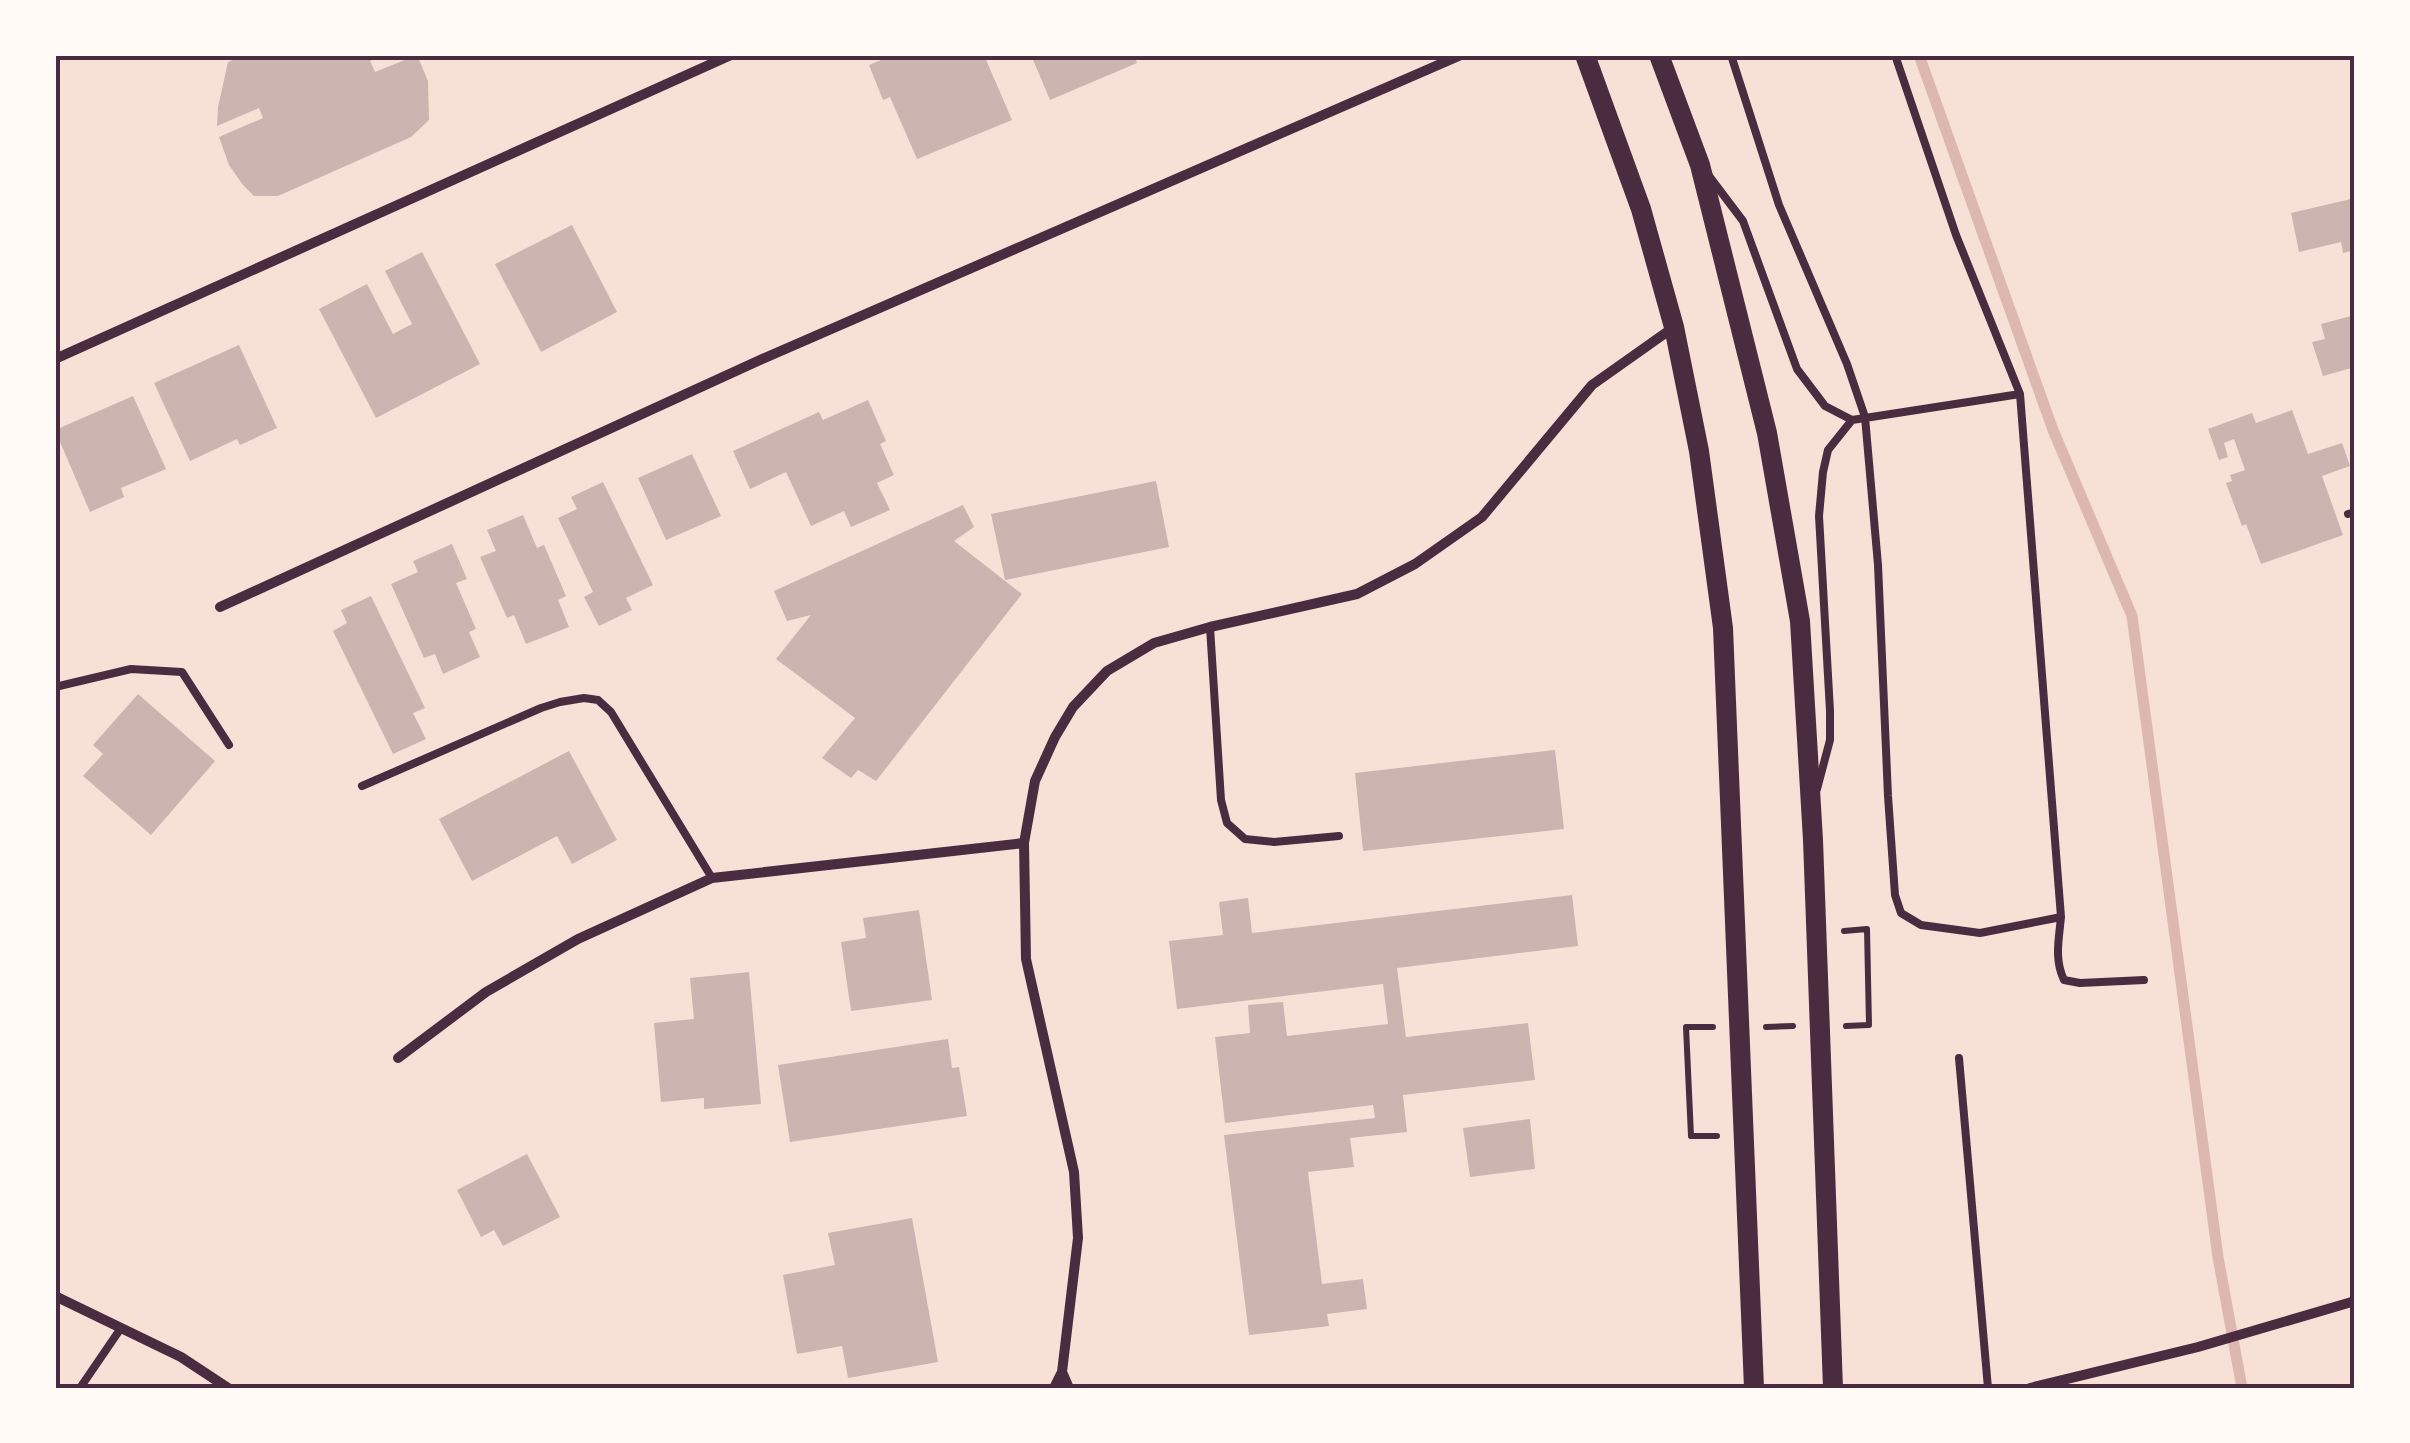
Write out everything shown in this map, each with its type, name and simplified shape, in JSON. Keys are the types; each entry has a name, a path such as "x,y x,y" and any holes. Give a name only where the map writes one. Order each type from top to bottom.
{"main road":[{"path":"1585,55 1641,209 1674,327 1699,450 1724,628 1754,1388"},
{"path":"1659,55 1700,166 1768,433 1800,620 1833,1388"}],"street":[{"path":"55,359 731,55"},
{"path":"220,607 760,360 1461,55"},
{"path":"1054,1388 1062,1372 1078,1238 1074,1172 1026,959 1024,843 1035,782 1054,737 1072,707 1107,670 1154,643 1357,594 1416,564 1482,517 1592,385 1674,327"},
{"path":"398,1058 486,992 578,938 712,878 1024,843"},
{"path":"55,1296 181,1357 228,1388"},
{"path":"2030,1388 2198,1347 2355,1301"},
{"path":"1062,1372 1069,1388"}],"lane":[{"path":"1732,55 1779,206 1847,364 1865,417 1878,565 1892,855 1895,895 1901,913 1921,925 1980,933 2062,917"},
{"path":"1895,55 1956,235 2020,394 2062,917 2058,968 2064,980 2080,983 2144,980"},
{"path":"1700,166 1742,221 1797,369 1825,406 1852,420"},
{"path":"1811,810 1830,740 1819,516 1828,450 1852,420 2020,394"},
{"path":"1210,627 1221,800 1227,823 1245,839 1274,842 1339,836"},
{"path":"55,687 131,669 182,672 229,744"},
{"path":"362,786 541,708 584,698 598,700 612,712 712,878"},
{"path":"1959,1058 1988,1388"},
{"path":"80,1388 121,1328"}],"path":[{"path":"1832,1026 1869,1026 1867,929"},
{"path":"1759,1026 1796,1026"},
{"path":"1690,1136 1686,1027 1722,1027"}],"building":[{"path":"243,55 384,55 370,61 375,72 417,55 428,81 429,120 411,137 278,196 254,196 229,165 219,137 263,118 259,108 217,126 228,62"},
{"path":"893,55 984,55 1012,120 917,159 890,97 883,100 869,65"},
{"path":"1031,55 1134,55 1137,63 1050,100"},
{"path":"2355,198 2355,250 2343,253 2341,242 2299,252 2291,213"},
{"path":"572,225 617,312 541,352 495,264"},
{"path":"422,252 480,364 376,418 319,309 367,284 393,334 412,324 385,271"},
{"path":"2355,315 2355,367 2323,376 2312,342 2325,339 2321,324"},
{"path":"239,345 277,428 240,445 237,439 190,461 154,383"},
{"path":"133,396 166,469 121,488 124,497 90,512 55,430"},
{"path":"868,400 886,441 880,444 894,475 877,483 890,510 851,527 844,511 811,526 786,472 750,489 733,451 819,412 823,420"},
{"path":"2292,410 2308,454 2342,443 2350,466 2322,476 2343,535 2261,564 2226,483 2232,481 2230,475 2245,470 2234,439 2224,443 2228,457 2219,460 2208,429 2252,413 2256,423"},
{"path":"692,454 721,516 666,540 638,478"},
{"path":"1156,481 1169,547 1005,580 991,514"},
{"path":"603,482 653,585 626,598 632,610 599,626 584,597 593,592 558,518 577,509 571,497"},
{"path":"963,505 974,527 954,541 1022,594 876,781 858,770 851,778 822,758 855,718 776,659 811,615 787,621 774,591"},
{"path":"523,515 537,548 544,545 566,596 558,600 569,627 526,644 514,615 507,618 480,557 496,551 487,530"},
{"path":"452,544 467,579 456,583 476,629 469,632 480,657 443,674 435,654 424,658 391,584 418,572 413,561"},
{"path":"371,596 425,708 413,713 426,739 393,754 333,631 347,623 341,610"},
{"path":"138,694 215,761 151,835 83,776 103,754 93,745"},
{"path":"1555,750 1564,829 1363,851 1355,773"},
{"path":"569,751 617,840 572,864 557,836 472,881 439,819"},
{"path":"1572,895 1578,946 1397,968 1406,1037 1528,1023 1535,1080 1403,1095 1407,1132 1350,1138 1354,1167 1308,1172 1322,1284 1363,1279 1367,1309 1327,1314 1329,1326 1249,1335 1224,1135 1375,1118 1373,1105 1225,1123 1215,1037 1250,1033 1248,1005 1283,1002 1287,1036 1388,1024 1383,984 1177,1009 1169,941 1223,935 1219,902 1248,898 1252,933"},
{"path":"919,910 932,1000 851,1011 841,942 866,938 863,918"},
{"path":"749,972 761,1104 704,1109 704,1098 661,1102 654,1023 694,1019 690,978"},
{"path":"948,1039 952,1068 959,1067 967,1116 790,1142 778,1065"},
{"path":"1530,1119 1535,1169 1470,1177 1463,1128"},
{"path":"527,1154 560,1217 503,1246 494,1230 481,1237 457,1190"},
{"path":"912,1218 938,1362 848,1378 842,1346 797,1354 783,1275 835,1265 828,1233"}],"waterway":[{"path":"1919,55 2053,430 2132,616 2218,1257 2242,1388"}]}
